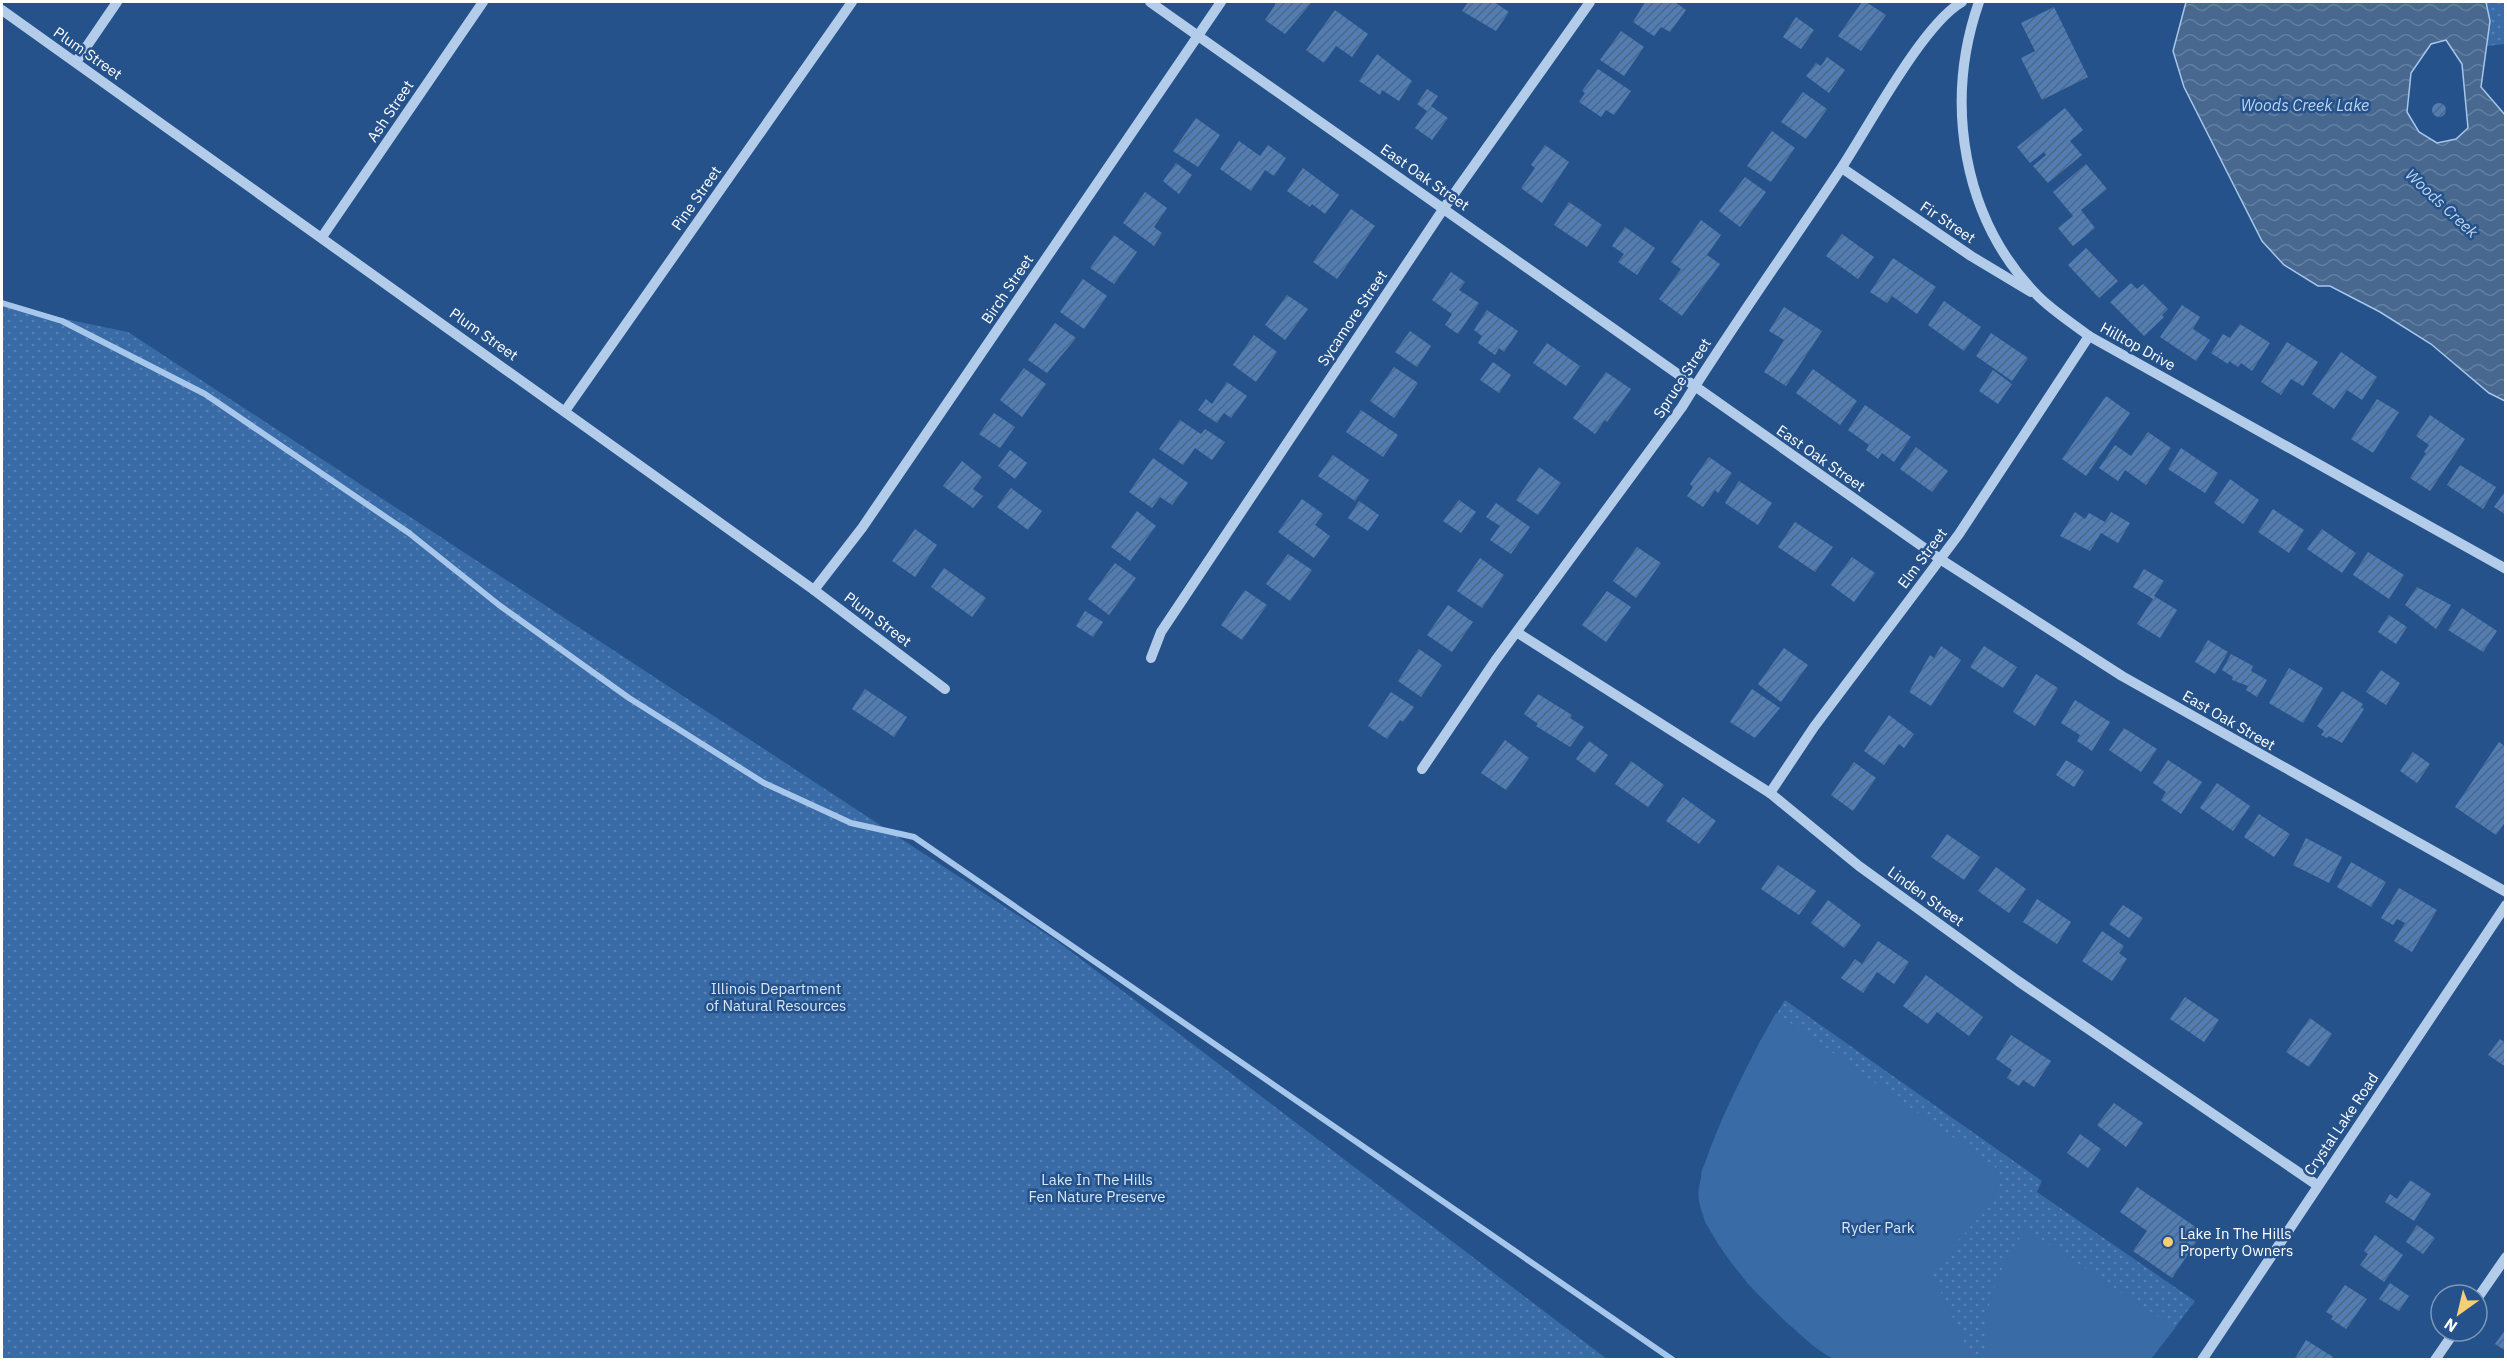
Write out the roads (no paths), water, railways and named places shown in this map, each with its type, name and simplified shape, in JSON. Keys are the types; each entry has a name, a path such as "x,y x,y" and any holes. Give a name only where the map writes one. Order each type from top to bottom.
{"street":[{"path":"75,62 117,2"},
{"name":"Ash Street","path":"322,237 483,2"},
{"name":"Pine Street","path":"565,411 852,2"},
{"name":"East Oak Street","path":"1150,2 1444,208 1694,388 1940,559 2122,676 2505,892"},
{"name":"Birch Street","path":"814,590 862,528 1221,2"},
{"name":"Sycamore Street","path":"1150,658 1161,632 1444,208 1590,2"},
{"name":"Spruce Street","path":"1422,769 1495,661 1518,633 1694,388 1842,168 1929,32 1962,2"},
{"name":"Hilltop Drive","path":"1979,2 1965,59 1962,128 1966,160 1977,199 1997,243 2039,297 2089,336 2505,568"},
{"name":"Plum Street","path":"2,10 814,590 945,689"},
{"name":"Fir Street","path":"1842,168 1971,256 2039,297"},
{"name":"Elm Street","path":"1770,793 1814,727 1940,559 2007,463 2089,336"},
{"name":"Linden Street","path":"1518,633 1770,793 1859,866 2018,981 2317,1185"},
{"name":"Crystal Lake Road","path":"2202,1359 2505,905"},
{"path":"2488,1283 2505,1257"},
{"path":"2435,1359 2446,1343"}],"water":[{"name":"Woods Creek Lake","path":"2186,2 2486,2 2490,21 2481,87 2506,116 2505,401 2489,393 2431,344 2380,312 2330,286 2318,286 2284,265 2262,241 2184,87 2173,51","holes":["2446,40 2462,64 2468,128 2456,139 2437,143 2419,132 2407,112 2411,73 2431,44"]}],"waterway":[{"path":"2,303 62,321 205,394 409,533 499,605 629,698 764,783 851,823 914,837 1673,1360"}],"place":[{"name":"Lake In The Hills Property Owners","path":"2168,1242"}],"water label":[{"name":"Woods Creek","path":"2442,203"}],"park label":[{"name":"Illinois Department of Natural Resources","path":"776,996"},
{"name":"Lake In The Hills Fen Nature Preserve","path":"1097,1188"},
{"name":"Ryder Park","path":"1878,1227"}]}
